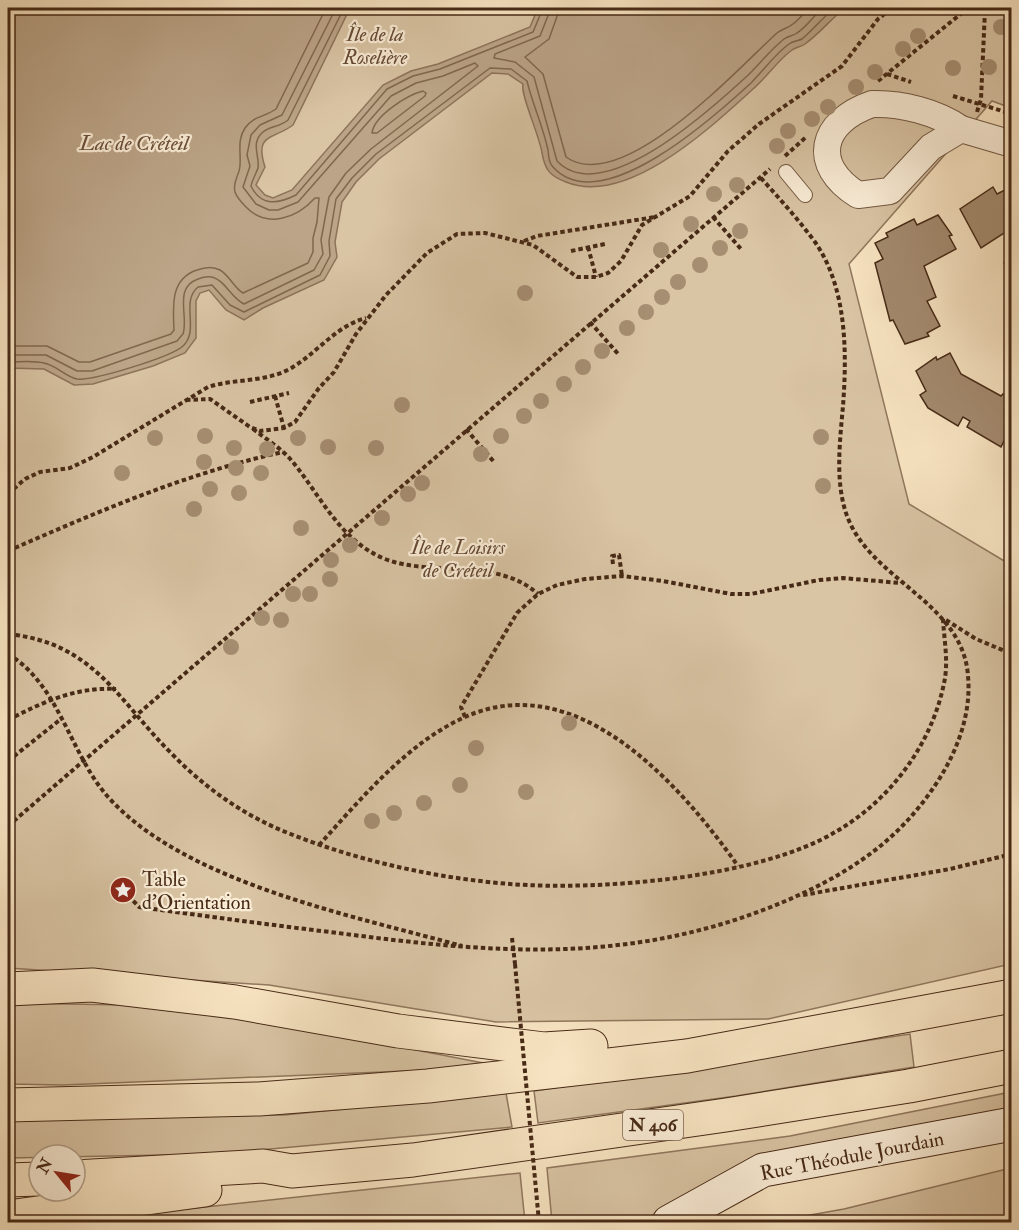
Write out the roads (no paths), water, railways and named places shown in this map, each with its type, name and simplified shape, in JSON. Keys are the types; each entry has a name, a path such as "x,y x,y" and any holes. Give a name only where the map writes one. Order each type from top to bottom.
{"highway":[{"path":"8,989 92,985 235,1002 398,1031 544,1049 692,1039 745,1044"},
{"path":"8,1105 260,1099 428,1086 687,1056 1011,996"},
{"name":"N 406","path":"87,1176 263,1166 292,1170 413,1160 909,1086 1011,1066"},
{"path":"8,1217 267,1182 292,1170"},
{"path":"8,1180 27,1179"}],"main road":[{"name":"Rue Théodule Jourdain","path":"669,1222 763,1170 1011,1124"}],"street":[{"path":"961,129 931,147 890,190 874,195 858,195 847,188 835,178 826,158 828,140 837,126 860,108 872,104 900,105 949,121 961,129 1011,144"}],"lane":[{"path":"786,172 805,195"}],"water":[{"name":"Lac de Créteil","path":"8,8 350,8 293,125 267,139 264,143 262,156 265,167 256,185 265,195 273,198 292,190 383,85 411,71 438,64 530,27 538,8 845,8 810,40 787,54 753,89 691,142 641,174 615,183 590,187 566,182 552,175 545,164 524,97 523,84 508,74 492,73 379,159 356,182 342,202 335,242 337,257 324,280 263,308 244,320 226,310 209,290 200,293 196,301 196,338 185,353 153,366 93,384 74,385 44,369 8,368"}],"place":[{"name":"Table d'Orientation","path":"123,890"}],"park label":[{"name":"Île de la Roselière","path":"375,46"},
{"name":"Île de Loisirs de Créteil","path":"458,558"}]}
